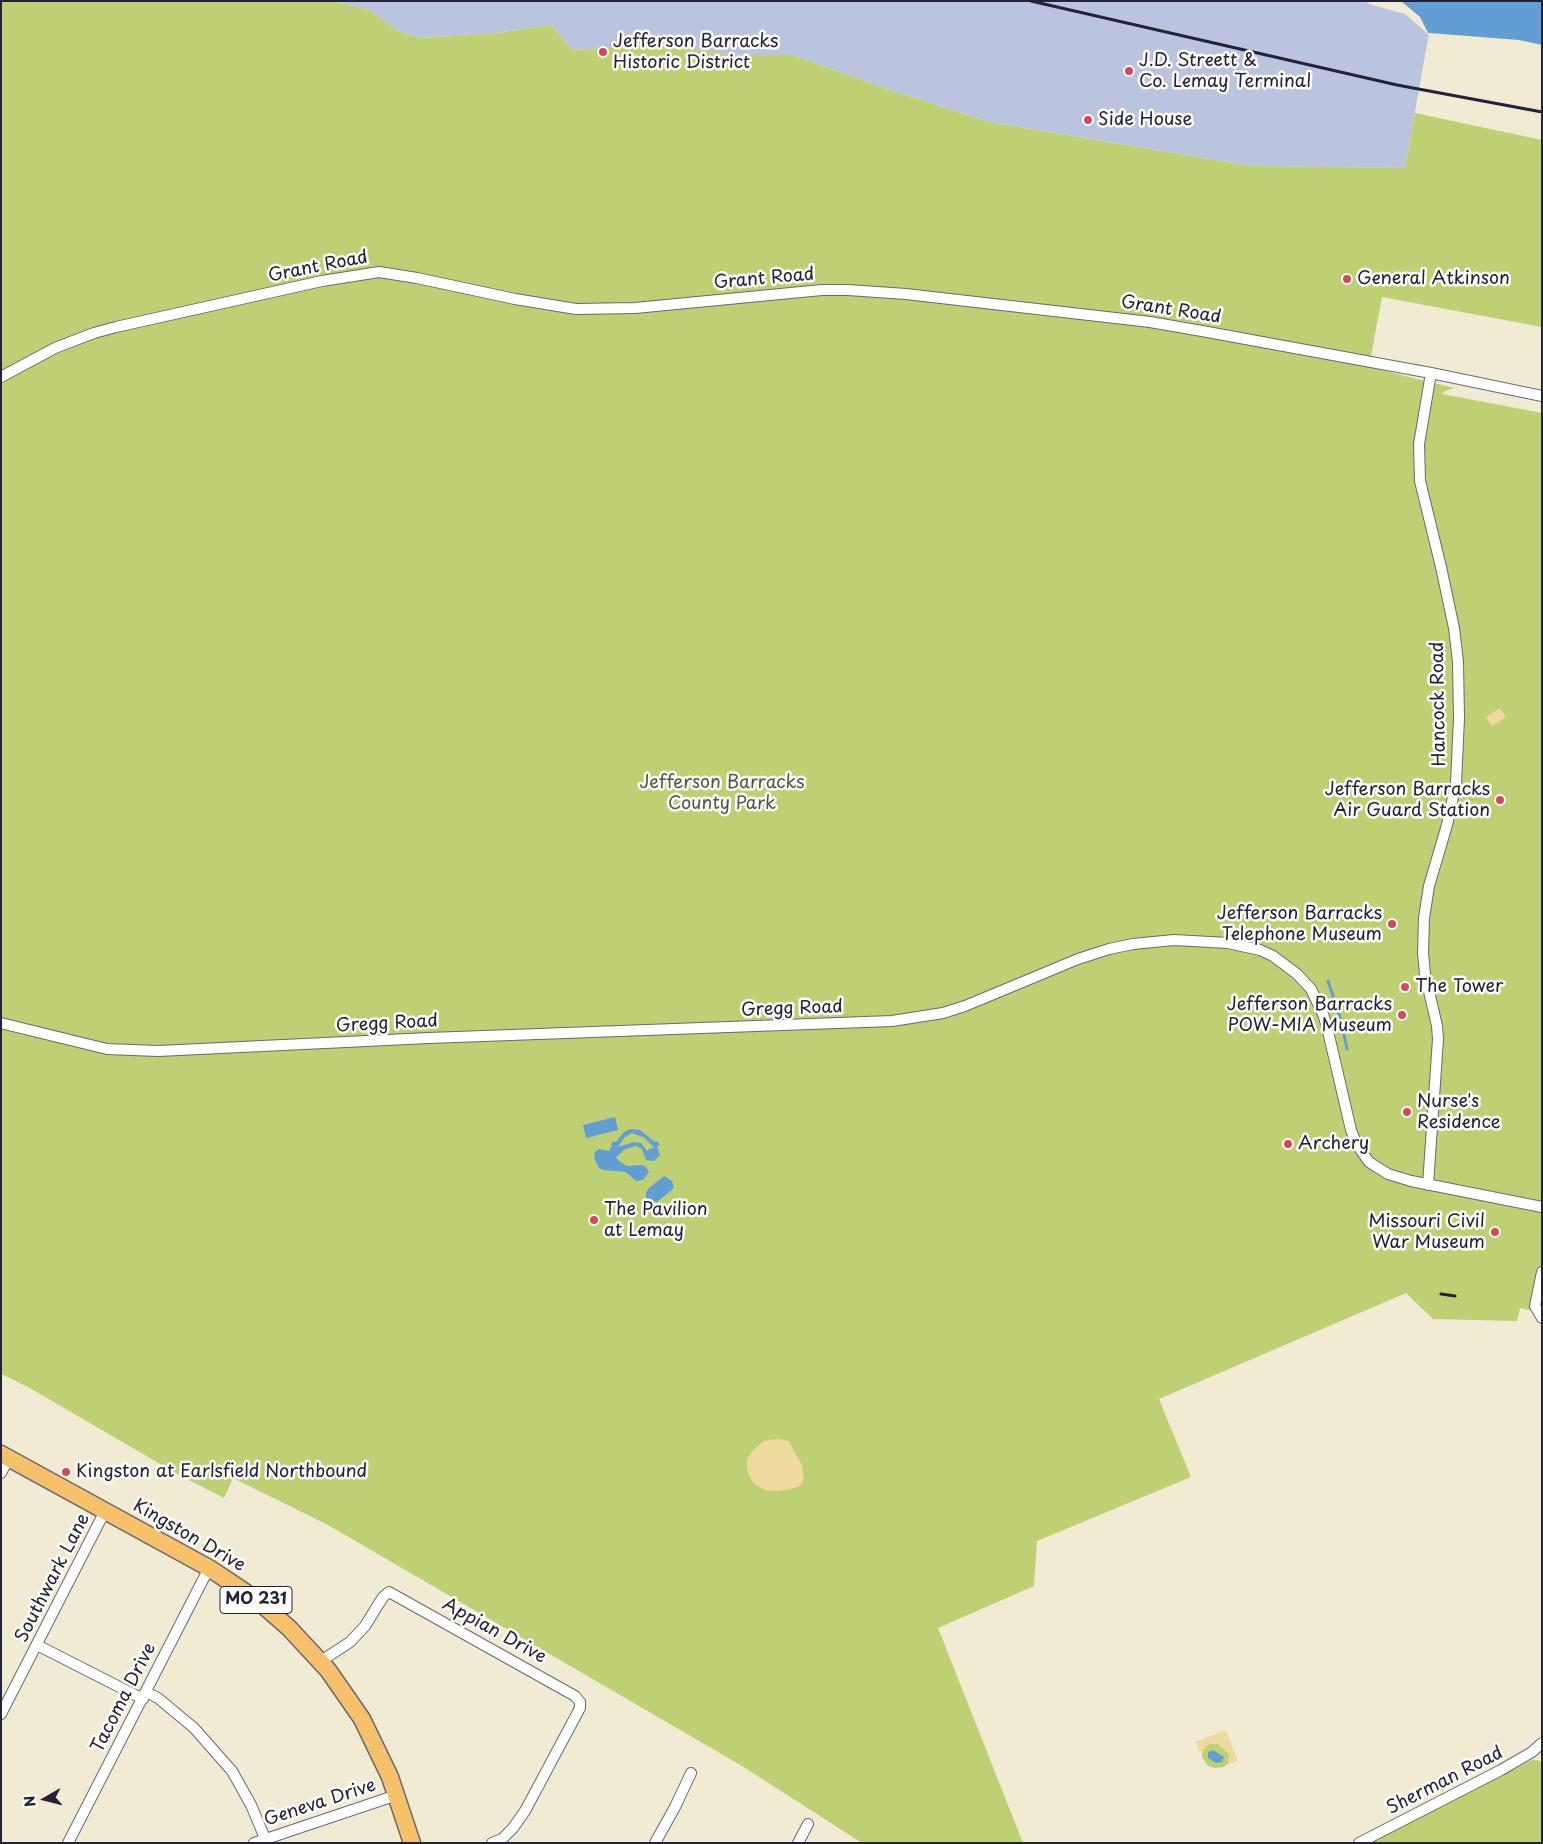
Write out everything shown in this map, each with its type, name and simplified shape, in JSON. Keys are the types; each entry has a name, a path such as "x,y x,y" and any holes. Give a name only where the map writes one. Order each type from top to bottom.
{"main road":[{"name":"Kingston Drive","path":"5,1456 209,1568 262,1605 289,1628 321,1661 341,1686 362,1719 383,1759 412,1843"}],"street":[{"name":"Grant Road","path":"1,377 55,348 116,327 322,281 379,272 576,309 635,308 822,290 906,294 1150,322 1431,373 1542,396"},
{"name":"Hancock Road","path":"1428,1185 1438,1039 1437,1026 1425,974 1423,953 1424,918 1429,886 1453,797 1458,766 1459,718 1458,662 1454,628 1442,567 1420,482 1419,444 1431,373"},
{"name":"Gregg Road","path":"1,1023 107,1049 158,1051 429,1038 892,1021 943,1013 965,1006 1078,959 1109,949 1133,944 1167,941 1228,943 1260,950 1273,956 1287,964 1305,982 1323,1014 1337,1064 1351,1130 1362,1153 1369,1162 1388,1174 1428,1185 1542,1206"},
{"path":"1542,1272 1534,1306 1542,1318"},
{"path":"1,1474 5,1456"},
{"name":"Southwark Lane","path":"1,1714 105,1511"},
{"name":"Tacoma Drive","path":"68,1843 209,1568"},
{"name":"Appian Drive","path":"321,1661 350,1642 365,1626 383,1597 389,1592 575,1696 580,1702 580,1708 525,1811 513,1828 502,1838 492,1843"},
{"path":"37,1645 144,1696 158,1698 194,1728 232,1771 251,1805 266,1840"},
{"name":"Sherman Road","path":"1359,1843 1541,1748"},
{"path":"655,1843 691,1773"},
{"name":"Geneva Drive","path":"254,1843 397,1795"},
{"path":"798,1843 808,1824"}],"shaded area":[{"name":"J.D. Streett & Co. Lemay Terminal","path":"332,1 1370,1 1406,12 1429,33 1405,168 1250,166 989,122 878,86 793,55 730,55 661,45 572,50 551,25 490,34 420,38 398,31 369,10"}],"green space":[{"name":"Jefferson Barracks County Park","path":"1,1 332,1 369,10 398,31 420,38 490,34 551,25 572,50 661,45 730,55 793,55 878,86 989,122 1250,166 1405,168 1415,113 1542,140 1542,327 1382,297 1369,367 1454,388 1442,394 1542,413 1542,1313 1520,1308 1517,1321 1433,1319 1406,1293 1159,1399 1191,1477 1037,1541 1034,1586 938,1628 1023,1843 862,1843 742,1766 328,1525 233,1478 224,1498 179,1475 28,1387 1,1374"},
{"path":"1213,1743 1218,1744 1229,1754 1228,1764 1224,1767 1215,1768 1208,1766 1202,1757 1204,1746"},
{"path":"1532,1760 1538,1760 1542,1763 1542,1843 1372,1843"}],"sand":[{"path":"1500,708 1506,717 1492,726 1486,717"},
{"path":"778,1439 789,1441 802,1465 804,1478 800,1486 787,1490 768,1491 755,1485 750,1478 747,1469 747,1459 754,1449 764,1441"},
{"path":"1226,1730 1238,1761 1228,1764 1229,1754 1218,1744 1207,1744 1202,1753 1199,1751 1195,1742"}],"water":[{"path":"1370,1 1542,1 1542,45 1519,40 1429,33 1406,12"},
{"path":"615,1117 618,1130 586,1138 583,1125"},
{"path":"630,1129 640,1130 660,1145 657,1146 660,1155 654,1161 646,1160 642,1149 636,1146 625,1149 616,1157 627,1166 642,1165 646,1167 649,1172 643,1180 636,1181 626,1172 603,1170 599,1168 594,1158 595,1152 599,1149 609,1151 612,1146 611,1144 614,1141 616,1142 624,1132","holes":["632,1133 645,1138 654,1148 647,1151 641,1143 634,1142 618,1147 625,1137"]},
{"path":"664,1176 672,1181 674,1188 657,1202 646,1200 646,1192 649,1188"},
{"path":"1213,1750 1224,1757 1222,1762 1216,1763 1208,1758 1208,1752"}],"pier":[{"path":"1367,1 1401,1 1420,17 1429,35 1405,14 1369,4"}],"waterway":[{"path":"1328,981 1341,1020 1347,1049"}],"railway":[{"path":"1031,1 1397,85 1542,112"},
{"path":"1441,1294 1455,1296"}],"place":[{"name":"Jefferson Barracks Historic District","path":"603,52"},
{"name":"J.D. Streett & Co. Lemay Terminal","path":"1129,71"},
{"name":"Side House","path":"1088,120"},
{"name":"General Atkinson","path":"1347,279"},
{"name":"Jefferson Barracks Air Guard Station","path":"1500,800"},
{"name":"Jefferson Barracks Telephone Museum","path":"1392,924"},
{"name":"The Tower","path":"1405,987"},
{"name":"Jefferson Barracks POW-MIA Museum","path":"1402,1015"},
{"name":"Nurse's Residence","path":"1407,1112"},
{"name":"Archery","path":"1288,1144"},
{"name":"The Pavilion at Lemay","path":"594,1220"},
{"name":"Missouri Civil War Museum","path":"1495,1232"},
{"name":"Kingston at Earlsfield Northbound","path":"66,1472"}]}
